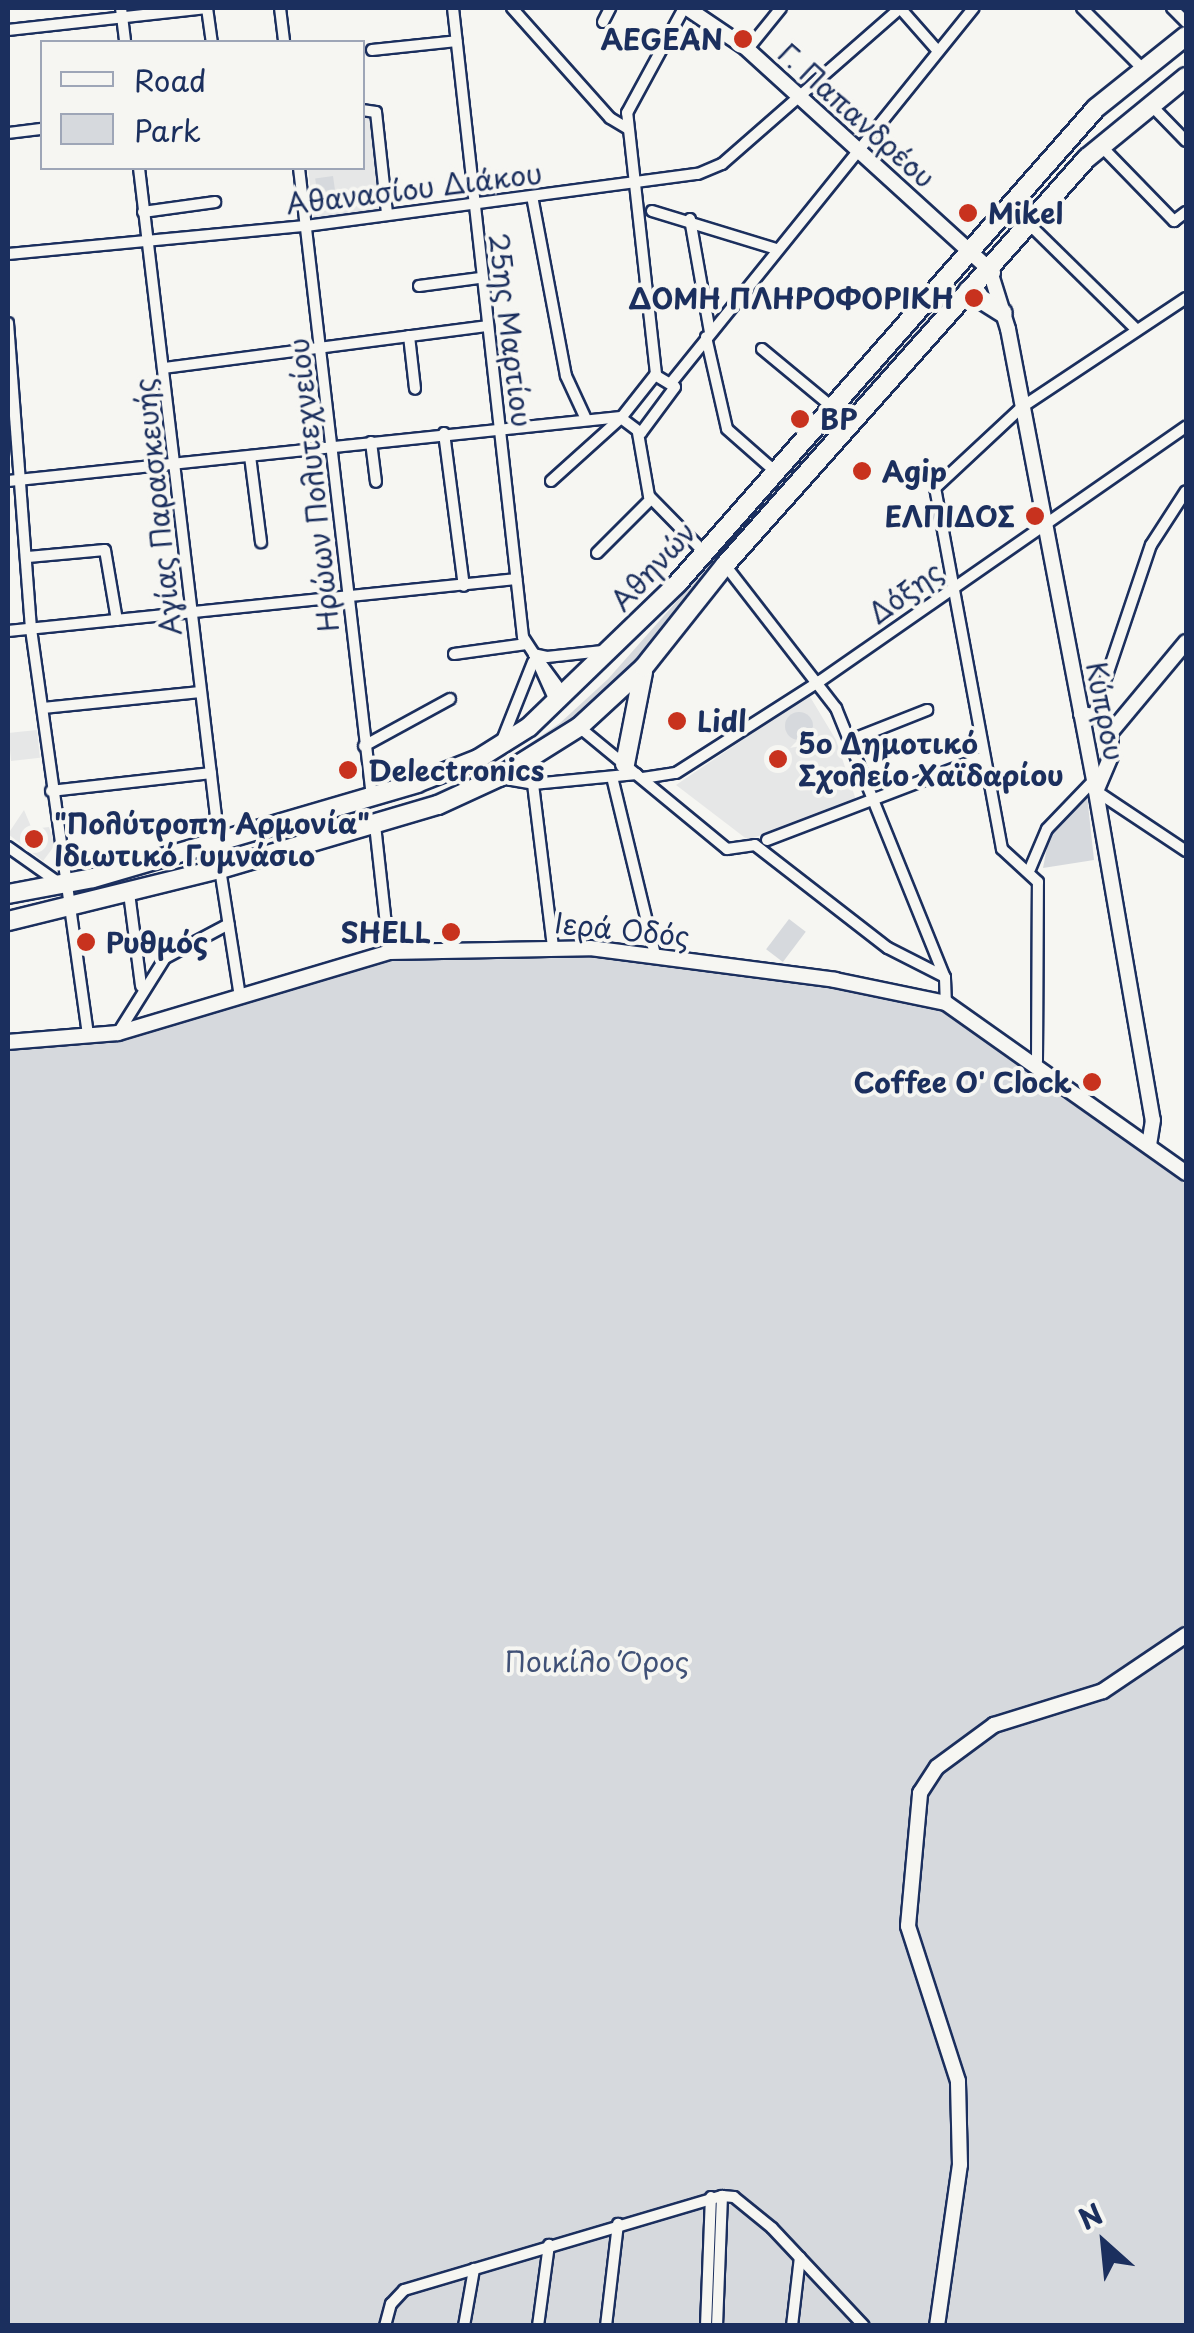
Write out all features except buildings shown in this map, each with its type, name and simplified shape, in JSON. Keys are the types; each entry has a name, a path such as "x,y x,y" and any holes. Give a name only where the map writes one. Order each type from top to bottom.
{"highway":[{"name":"Αθηνών","path":"8,894 64,885 372,797 501,747 561,701 704,552 1072,133 1141,67 1186,36"},
{"name":"Αθηνών","path":"8,920 69,909 220,870 375,825 499,778 579,727 644,668 726,565 1100,145 1148,102 1186,77"},
{"path":"968,290 1005,321"},
{"path":"635,772 644,668"}],"street":[{"path":"8,30 121,12 207,8 212,40"},
{"path":"280,8 284,40"},
{"name":"25ης Μαρτίου","path":"453,8 516,580 531,653 561,701"},
{"path":"512,8 610,118 628,130"},
{"path":"603,22 610,8"},
{"path":"551,480 621,418 656,374 628,130 629,104 685,8"},
{"name":"Γ. Παπανδρέου","path":"685,8 748,50 988,268"},
{"path":"748,50 781,8"},
{"path":"900,8 936,49"},
{"name":"Αθανασίου Διάκου","path":"8,254 306,226 712,170 900,8"},
{"path":"671,383 856,146 974,8"},
{"path":"1082,8 1141,67"},
{"path":"1172,8 1186,22"},
{"path":"121,12 125,40"},
{"path":"372,50 456,41"},
{"path":"1148,102 1186,142"},
{"path":"365,110 376,112 387,214"},
{"path":"8,132 40,129"},
{"path":"1100,145 1174,221 1186,212"},
{"name":"Αγίας Παρασκευής","path":"138,170 219,842"},
{"name":"Ηρώων Πολυτεχνείου","path":"299,170 372,797"},
{"path":"532,196 566,376 585,418"},
{"path":"143,212 216,202"},
{"path":"652,211 690,219 776,249"},
{"path":"690,219 728,429 776,472"},
{"path":"1029,224 1137,330"},
{"name":"Κύπρου","path":"988,268 1005,321 1088,714 1095,785 1149,1103 1149,1146"},
{"path":"418,286 480,278"},
{"path":"1037,1062 1038,882 1030,868 1002,849 936,485 1022,408 1186,298"},
{"path":"8,323 31,628 88,1037"},
{"path":"164,368 487,326"},
{"path":"409,336 415,389"},
{"path":"762,349 832,407"},
{"path":"638,433 676,392 671,383 656,374"},
{"path":"8,481 585,418 621,418 638,433 651,499 704,552"},
{"name":"Δόξης","path":"635,772 676,773 820,681 952,585 1186,427"},
{"path":"444,433 464,586"},
{"path":"371,442 376,482"},
{"path":"250,456 262,542"},
{"path":"1112,732 1088,714 1151,545 1186,491"},
{"path":"596,553 651,499"},
{"path":"28,558 105,550 117,620"},
{"path":"726,565 820,681 851,740 946,978 946,1003"},
{"path":"8,631 516,580"},
{"path":"1030,868 1047,829 1095,785 1111,756 1112,732 1186,642"},
{"path":"454,654 612,650"},
{"path":"501,747 531,653"},
{"path":"43,708 200,692"},
{"path":"364,746 450,699"},
{"path":"851,740 927,710"},
{"path":"579,727 728,848 755,845 888,948 946,978"},
{"path":"767,840 984,757"},
{"path":"499,778 534,784 613,781 635,772"},
{"path":"51,791 211,773"},
{"path":"613,781 655,956"},
{"path":"534,784 553,946"},
{"path":"1095,785 1186,851"},
{"path":"375,825 389,952"},
{"path":"8,847 64,885"},
{"path":"220,870 240,997"},
{"path":"128,893 141,986"},
{"path":"118,1033 141,986 177,948 229,924"},
{"name":"Ιερά Οδός","path":"8,1042 118,1033 389,952 553,946 655,956 946,1003 1037,1062 1186,1173"},
{"path":"1132,1133 1149,1103"},
{"path":"937,2326 960,2165 958,2081 908,1926 920,1793 936,1767 994,1724 1103,1691 1186,1635"},
{"path":"706,2326 716,2196"},
{"path":"716,2196 717,2326"},
{"path":"386,2326 396,2295 716,2196 744,2203 864,2326"},
{"path":"606,2326 618,2224"},
{"path":"538,2326 549,2246"},
{"path":"792,2326 800,2257"},
{"path":"464,2326 474,2269"}],"shaded area":[{"path":"372,113 383,209 314,218 308,170 365,170 365,114"},
{"name":"5ο Δημοτικό Σχολείο Χαϊδαρίου","path":"809,695 836,740 856,800 748,840 676,785"},
{"path":"37,730 40,758 11,761 8,733"},
{"name":"\"Πολύτροπη Αρμονία\" Ιδιωτικό Γυμνάσιο","path":"24,810 32,829 49,827 55,845 43,861 8,834"}],"green space":[{"path":"333,176 338,210 320,212 315,179"},
{"path":"955,287 854,416 594,708 501,769 436,799 219,861 435,793 498,765 560,723 608,679"},
{"path":"799,712 809,716 813,726 809,736 799,740 789,736 785,726 789,716"},
{"path":"1087,795 1094,860 1043,868 1050,832"},
{"path":"789,919 806,932 783,962 766,949"},
{"name":"Ποικίλο Όρος","path":"520,944 925,997 1186,1185 1186,2325 8,2325 8,1042 88,1037 350,961"}],"place":[{"name":"AEGEAN","path":"743,39"},
{"name":"Mikel","path":"968,213"},
{"name":"ΔΟΜΗ ΠΛΗΡΟΦΟΡΙΚΗ","path":"974,298"},
{"name":"BP","path":"800,419"},
{"name":"Agip","path":"862,471"},
{"name":"ΕΛΠΙΔΟΣ","path":"1035,516"},
{"name":"Lidl","path":"677,721"},
{"name":"5ο Δημοτικό Σχολείο Χαϊδαρίου","path":"778,759"},
{"name":"Delectronics","path":"348,770"},
{"name":"\"Πολύτροπη Αρμονία\" Ιδιωτικό Γυμνάσιο","path":"34,839"},
{"name":"SHELL","path":"451,932"},
{"name":"Ρυθμός","path":"86,942"},
{"name":"Coffee O' Clock","path":"1092,1082"}]}
